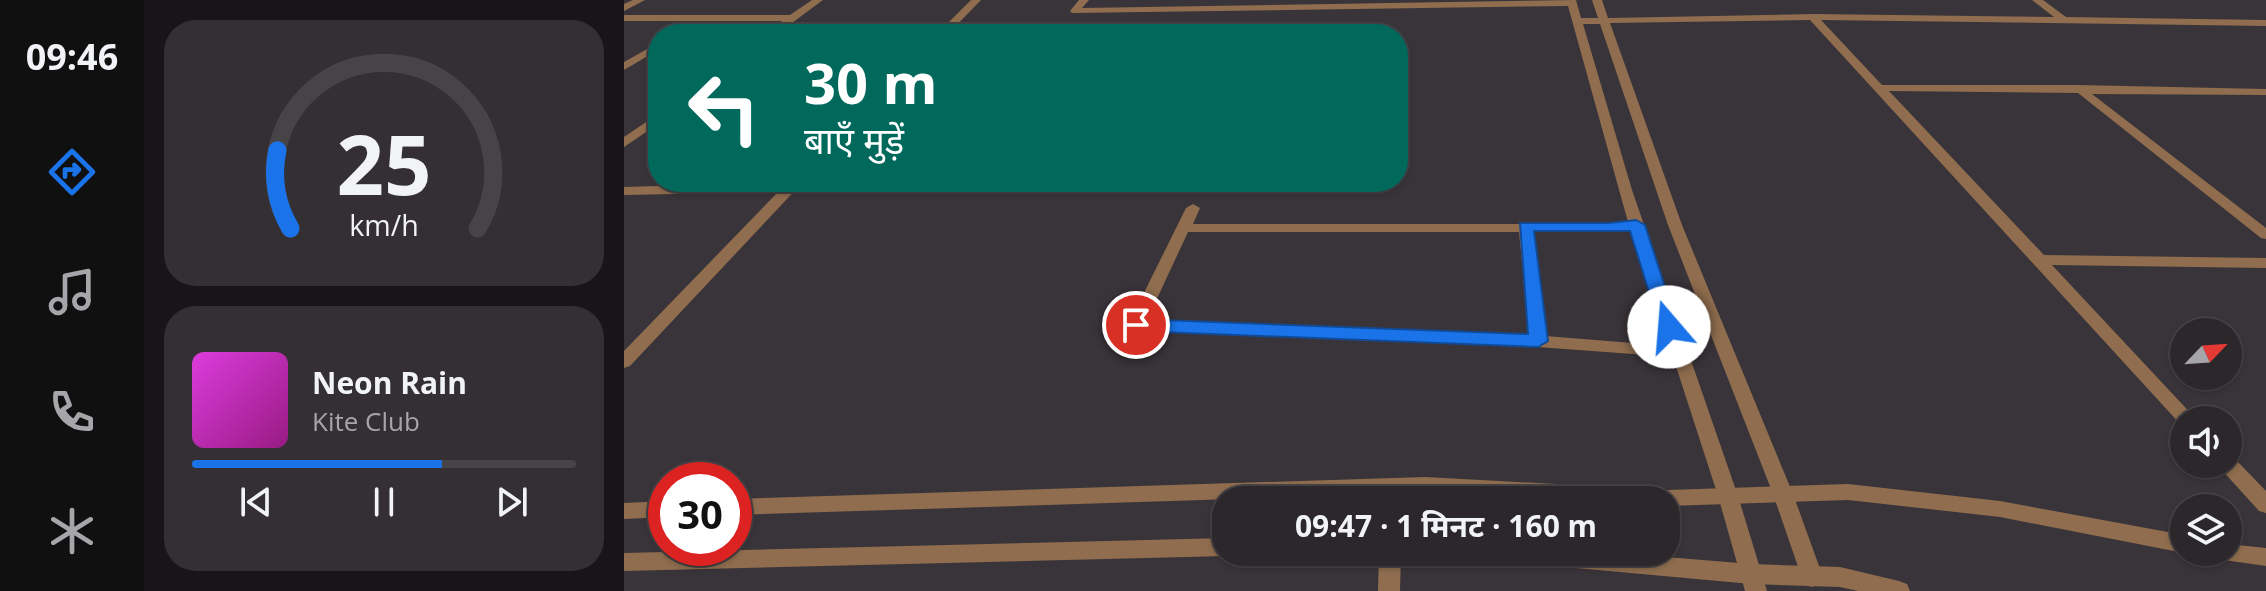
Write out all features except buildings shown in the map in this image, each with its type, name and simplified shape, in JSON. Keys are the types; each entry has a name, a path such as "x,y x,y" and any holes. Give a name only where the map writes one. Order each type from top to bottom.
{"street":[{"path":"624,8 640,0"},
{"path":"784,24 818,0"},
{"path":"952,24 976,0"},
{"path":"1084,0 1075,11 1571,2 1636,225 1728,496 1754,583"},
{"path":"1597,0 1675,225 1783,494 1812,577"},
{"path":"2037,0 2066,22"},
{"path":"1577,21 1813,17 2266,23"},
{"path":"1813,17 2175,406"},
{"path":"624,18 792,18"},
{"path":"691,24 699,19"},
{"path":"624,67 648,52"},
{"path":"1879,88 2266,92"},
{"path":"2078,88 2266,235"},
{"path":"624,143 648,125"},
{"path":"624,191 648,190"},
{"path":"624,362 786,192"},
{"path":"1193,208 1136,325 1538,341 1677,352"},
{"path":"1183,228 1609,228 1636,225"},
{"path":"1526,226 1538,341"},
{"path":"2041,260 2266,263"},
{"path":"2241,478 2266,505"},
{"path":"752,506 1425,485 1591,495 1728,496 1848,492 2000,509 2170,541"},
{"path":"624,511 648,510"},
{"path":"624,562 1212,547"},
{"path":"2242,554 2266,557"},
{"path":"1389,591 1390,566"},
{"path":"1614,566 1754,583 1812,577 1899,591"}],"route":[{"path":"1136,325 1538,341 1526,226 1609,228 1636,225 1669,327"}]}
